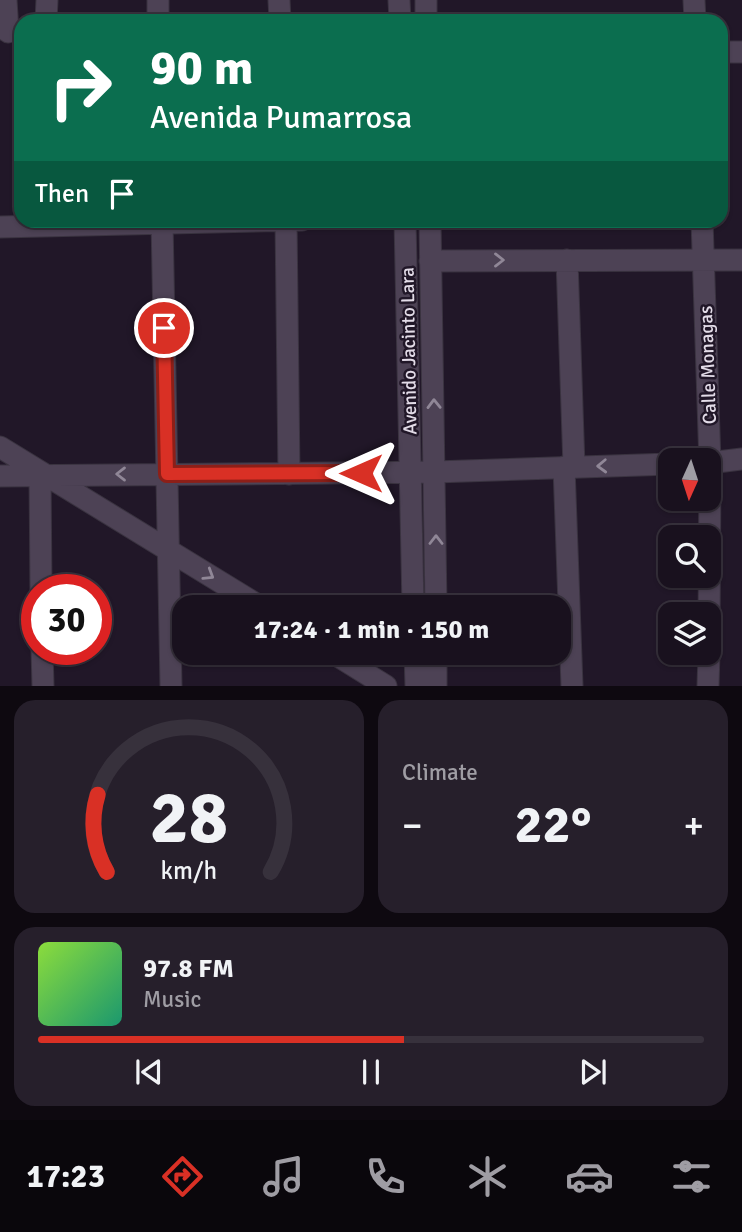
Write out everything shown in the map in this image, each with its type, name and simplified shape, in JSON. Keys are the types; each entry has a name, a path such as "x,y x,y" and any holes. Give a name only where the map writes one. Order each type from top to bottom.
{"street":[{"path":"6,0 10,32"},
{"path":"162,228 171,686"},
{"path":"286,228 289,474"},
{"name":"Avenido Jacinto Lara","path":"405,228 413,595"},
{"name":"Avenido Jacinto Lara","path":"430,228 436,595"},
{"name":"Calle Monagas","path":"702,228 710,448"},
{"path":"567,260 572,686"},
{"path":"430,261 742,260"},
{"path":"0,435 49,474"},
{"path":"0,447 49,474 242,595"},
{"path":"721,462 742,459"},
{"path":"0,476 435,472 658,464"},
{"path":"42,574 49,474"},
{"name":"Calle Monagas","path":"709,602 710,511"},
{"path":"43,665 43,686"},
{"path":"352,665 386,686"},
{"path":"415,665 415,686"},
{"path":"436,665 436,686"},
{"path":"708,686 709,665"}],"route":[{"path":"164,328 167,474 361,473"}]}
